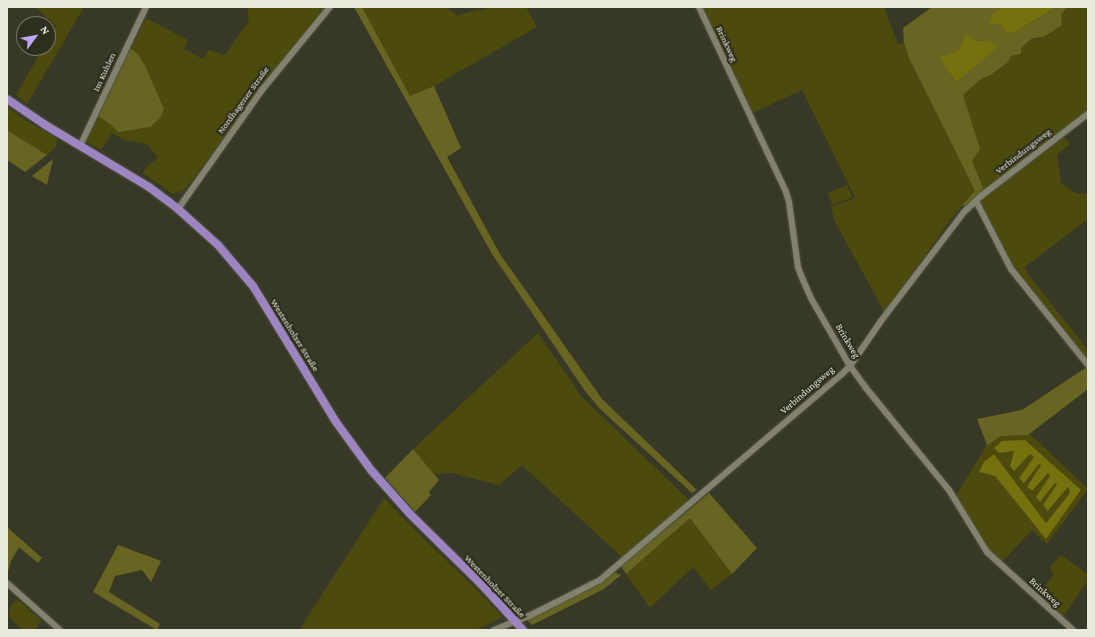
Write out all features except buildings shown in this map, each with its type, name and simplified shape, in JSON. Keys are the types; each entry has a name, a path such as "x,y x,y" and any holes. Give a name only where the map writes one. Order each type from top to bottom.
{"main road":[{"name":"Westenholzer Straße","path":"7,99 47,126 148,187 178,209 218,246 253,286 279,326 336,422 371,470 410,514 482,585 523,630"}],"street":[{"name":"Im Kuhlen","path":"80,146 146,7"},
{"name":"Nordhagener Straße","path":"178,209 262,90 330,7"},
{"name":"Brinkweg","path":"699,7 786,192 789,202 798,267 803,280 812,300 850,366 866,388 949,490 987,552 1073,630"},
{"name":"Verbindungsweg","path":"494,630 517,622 600,580 850,366 881,321 959,218 976,201 1088,114"},
{"path":"976,201 1011,269 1088,365"},
{"path":"7,583 60,630"}],"shaded area":[{"path":"35,7 84,7 56,55 56,16 45,16"},
{"path":"247,7 326,7 259,90 194,178 180,194 179,191 173,194 143,173 146,167 158,158 147,144 127,141 112,133 101,150 88,143 87,139 98,116 109,123 118,132 137,53 131,49 146,18 188,40 184,49 203,59 209,50 225,55 249,20"},
{"path":"354,7 362,7 410,96 434,86 461,148 447,157 500,254 602,399 697,490 692,493 600,409 585,391 492,254"},
{"path":"362,7 446,7 457,15 493,7 526,7 537,27 434,86 410,96"},
{"path":"701,7 884,7 898,44 904,43 909,58 975,191 950,220 885,313 835,222 831,207 855,198 802,90 752,113"},
{"path":"932,7 1002,7 994,12 1000,23 1016,32 1056,7 1067,7 1061,15 1062,25 1045,36 1031,39 1021,48 1021,54 1011,56 1008,62 989,76 982,78 963,95 980,149 972,161 984,190 964,207 963,204 975,191 909,58 904,43 903,28","holes":["988,40 956,82 940,57 959,50 976,41"]},
{"path":"1002,7 1056,7 1016,32 1006,33 1000,23 990,25 990,20 994,12"},
{"path":"1067,7 1088,7 1088,112 984,190 972,161 963,95 982,78 989,76 1031,39 1036,39 1061,15"},
{"path":"966,34 976,41 988,40 998,47 956,82 939,57 959,50"},
{"path":"130,48 137,53 146,68 164,109 160,118 150,127 118,132 109,123 98,116"},
{"path":"38,56 55,56 27,104 16,95"},
{"path":"7,107 20,117 57,138 56,147 47,155 7,130"},
{"path":"7,130 47,155 25,172 7,160"},
{"path":"1064,137 1070,144 1057,155 1061,183 1076,193 1088,194 1088,219 1025,267 1027,273 1088,350 1088,362 1014,270 979,202 987,193"},
{"path":"53,159 47,185 32,176"},
{"path":"847,185 852,197 833,205 828,193"},
{"path":"538,333 582,397 688,499 688,502 624,559 522,465 499,485 452,473 434,474 413,449"},
{"path":"1087,367 1088,389 1028,435 1001,436 987,445 977,419 1022,410"},
{"path":"1030,434 1088,489 1047,544 1032,530 1001,563 986,547 956,496 987,444 1001,436","holes":["1025,440 1081,491 1046,538 995,476 979,472 994,454 1046,523 1070,493 1068,487 1049,511 1043,505 1057,484 1055,482 1040,501 1050,476 1047,472 1032,491 1027,487 1041,465 1039,463 1024,482 1019,478 1034,457 1030,453 1014,471 1015,450"]},
{"path":"1025,440 1081,490 1046,539 995,476 979,472 984,462 994,454 1046,523 1070,493 1068,487 1048,511 1043,505 1057,484 1055,483 1040,502 1036,497 1050,476 1048,473 1032,491 1027,487 1041,465 1039,464 1024,483 1019,478 1034,457 1030,454 1014,471 1010,466 1014,451 999,453 994,448 1002,441"},
{"path":"413,449 439,480 429,492 431,495 415,512 385,478"},
{"path":"709,493 757,548 732,574 690,518 626,574 621,566"},
{"path":"384,498 503,617 476,630 299,630"},
{"path":"690,518 732,574 711,590 693,567 650,608 626,574"},
{"path":"7,527 42,558 38,563 19,547 11,561 7,576"},
{"path":"118,545 161,561 151,582 142,570 115,576 109,592 160,624 157,630 93,592"},
{"path":"1061,555 1088,574 1088,580 1062,618 1037,596 1054,574 1049,568"},
{"path":"614,572 621,575 604,589 532,625 527,620"},
{"path":"17,599 42,621 34,630 23,630 9,617 10,607"}]}
